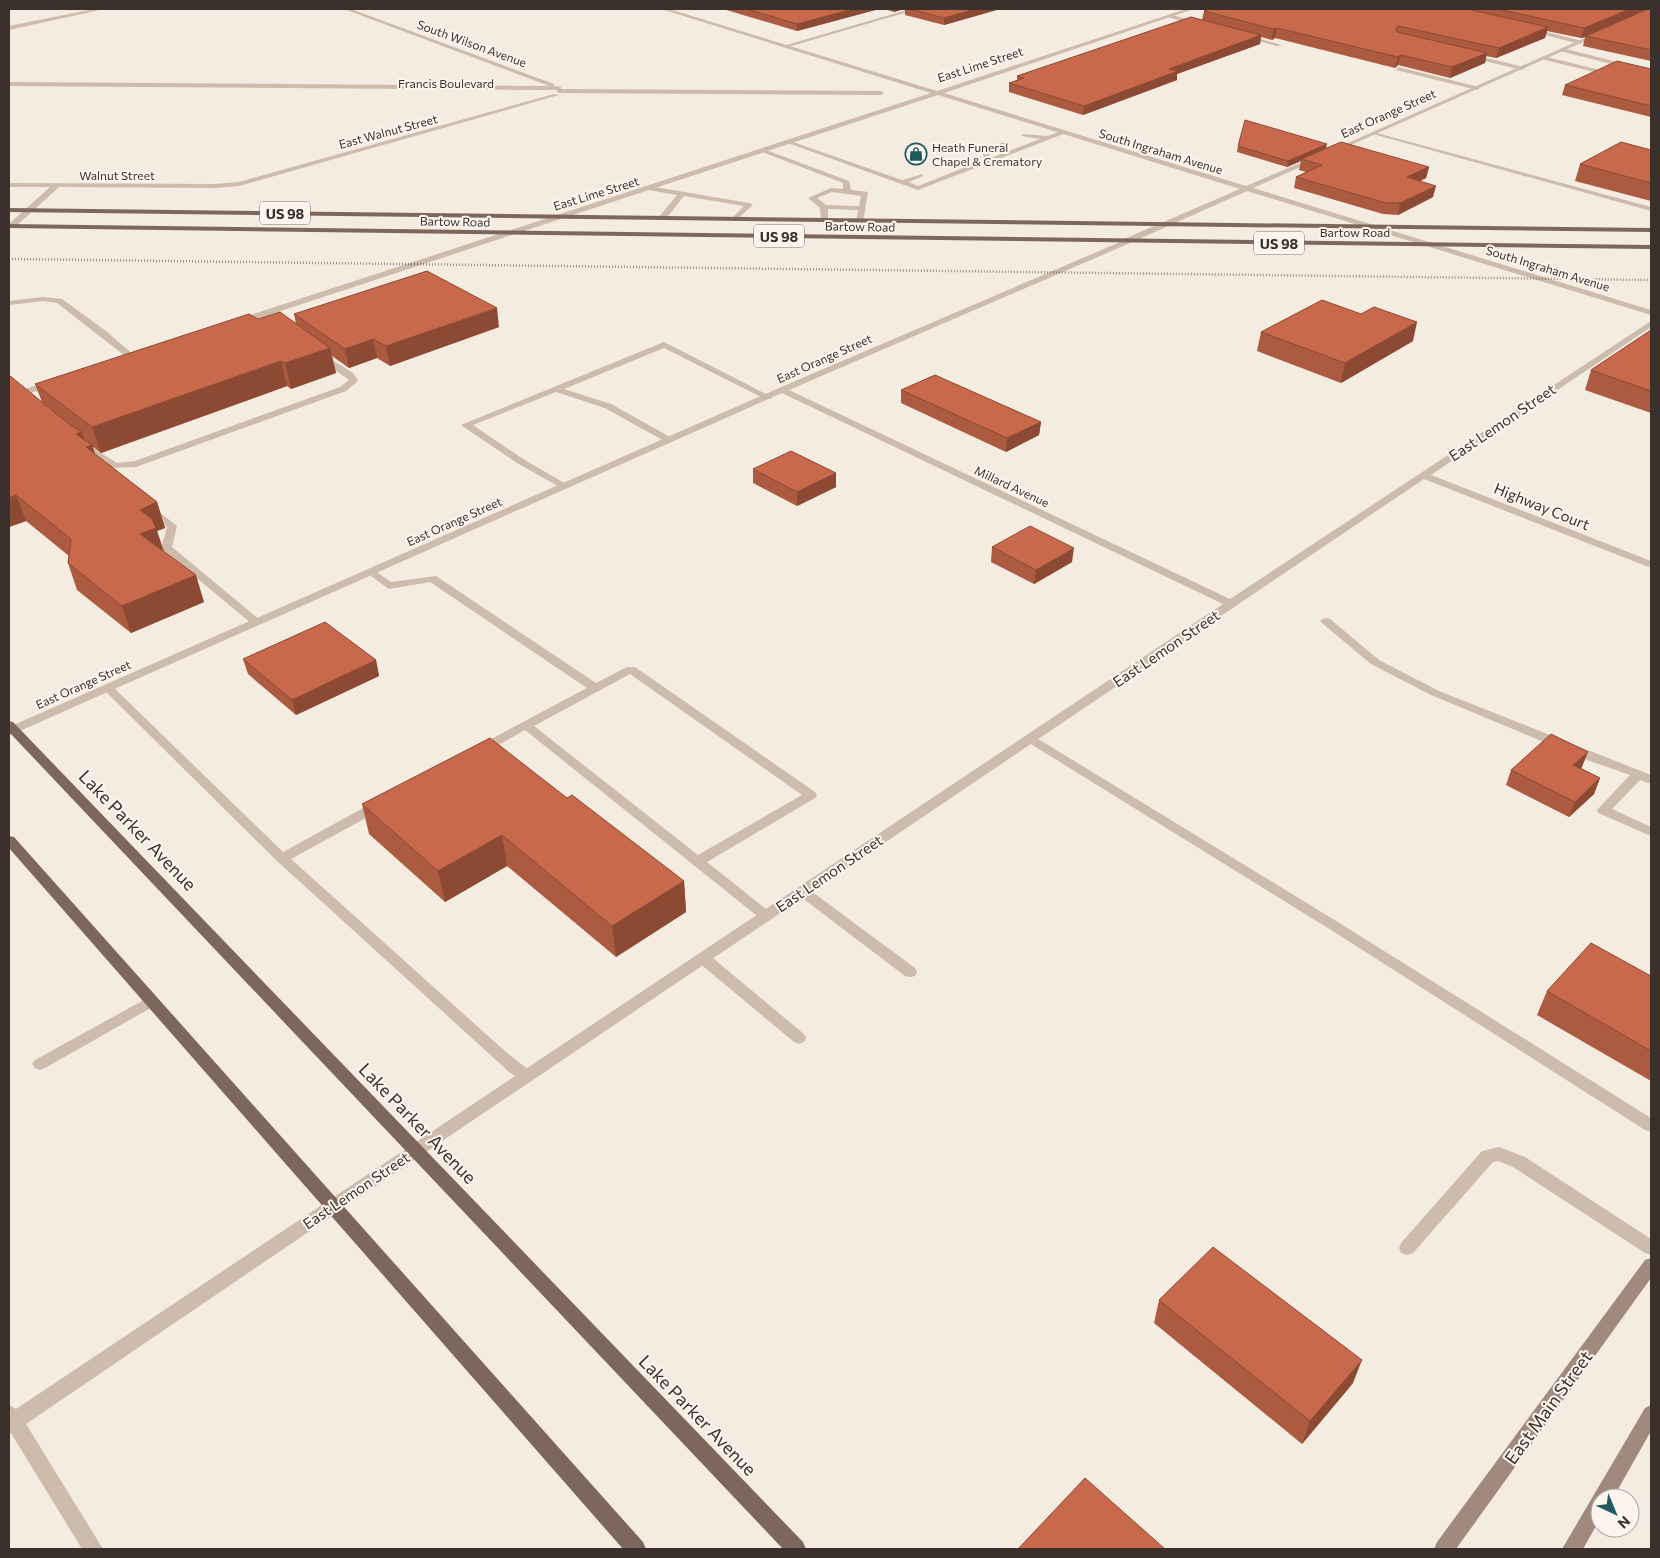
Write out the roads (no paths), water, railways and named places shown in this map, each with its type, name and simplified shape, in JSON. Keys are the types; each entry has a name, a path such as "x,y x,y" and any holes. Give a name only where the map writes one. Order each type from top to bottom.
{"main road":[{"name":"Bartow Road","path":"9,210 1651,230"},
{"name":"Bartow Road","path":"10,226 1651,247"},
{"name":"Lake Parker Avenue","path":"10,728 796,1549"},
{"path":"9,840 636,1549"},
{"name":"East Main Street","path":"1444,1549 1651,1265"},
{"path":"1608,1488 1651,1414"},
{"path":"1572,1549 1590,1519"}],"street":[{"path":"9,28 101,9"},
{"name":"South Wilson Avenue","path":"347,9 558,91"},
{"name":"South Ingraham Avenue","path":"664,9 1651,313"},
{"path":"786,46 915,9"},
{"name":"East Lime Street","path":"227,326 511,232 652,188 935,92 1191,9"},
{"path":"1169,16 1207,26"},
{"path":"1522,28 1580,42"},
{"name":"East Orange Street","path":"1329,152 1607,31"},
{"path":"1234,33 1278,45"},
{"path":"1562,50 1615,63"},
{"path":"1462,54 1522,68"},
{"path":"1543,58 1598,71"},
{"path":"1398,69 1477,88"},
{"name":"Francis Boulevard","path":"9,84 880,93"},
{"path":"12,91 24,84"},
{"path":"282,93 287,86"},
{"name":"Francis Boulevard","path":"12,91 282,93 558,91"},
{"name":"East Walnut Street","path":"226,185 239,184 280,173 558,91"},
{"path":"788,142 918,188 1064,132"},
{"path":"1375,132 1651,209"},
{"path":"1024,135 1049,138"},
{"path":"988,161 983,150 1006,142"},
{"path":"764,151 847,182 847,192"},
{"name":"East Orange Street","path":"10,728 1320,156"},
{"path":"944,166 952,163 973,167"},
{"path":"903,182 921,175"},
{"name":"Walnut Street","path":"9,185 226,185"},
{"path":"10,226 56,186"},
{"path":"652,188 749,205 735,219"},
{"path":"860,221 865,194 831,190 812,198 824,207 862,208"},
{"path":"662,218 682,193"},
{"path":"824,207 824,220"},
{"path":"9,303 43,299 59,301 132,357"},
{"path":"262,314 271,321"},
{"name":"East Lemon Street","path":"10,1420 1651,323"},
{"path":"564,486 520,461 466,425 664,345 768,397"},
{"path":"81,443 116,470 343,389 354,380 350,374 317,353"},
{"path":"13,396 62,380"},
{"path":"556,389 608,406 669,440"},
{"name":"Millard Avenue","path":"782,390 1231,604"},
{"path":"13,396 27,402"},
{"name":"Highway Court","path":"1422,475 1651,565"},
{"path":"142,502 172,526 167,548 256,622"},
{"path":"371,571 389,586 432,578 596,688"},
{"path":"1326,621 1375,662 1435,693 1651,780"},
{"path":"465,758 632,669 811,795 698,861"},
{"path":"107,687 282,858 526,1076"},
{"path":"526,725 766,916"},
{"path":"1030,738 1336,927 1651,1126"},
{"path":"1638,774 1603,810 1651,832"},
{"path":"282,858 395,796"},
{"path":"802,891 910,972"},
{"path":"703,958 799,1038"},
{"path":"40,1064 151,1001"},
{"path":"1407,1248 1488,1156 1499,1154 1519,1162 1651,1248"},
{"path":"10,1420 93,1549"}],"railway":[{"path":"9,259 1651,280"}],"place":[{"name":"Heath Funeral Chapel & Crematory","path":"916,154"}]}
